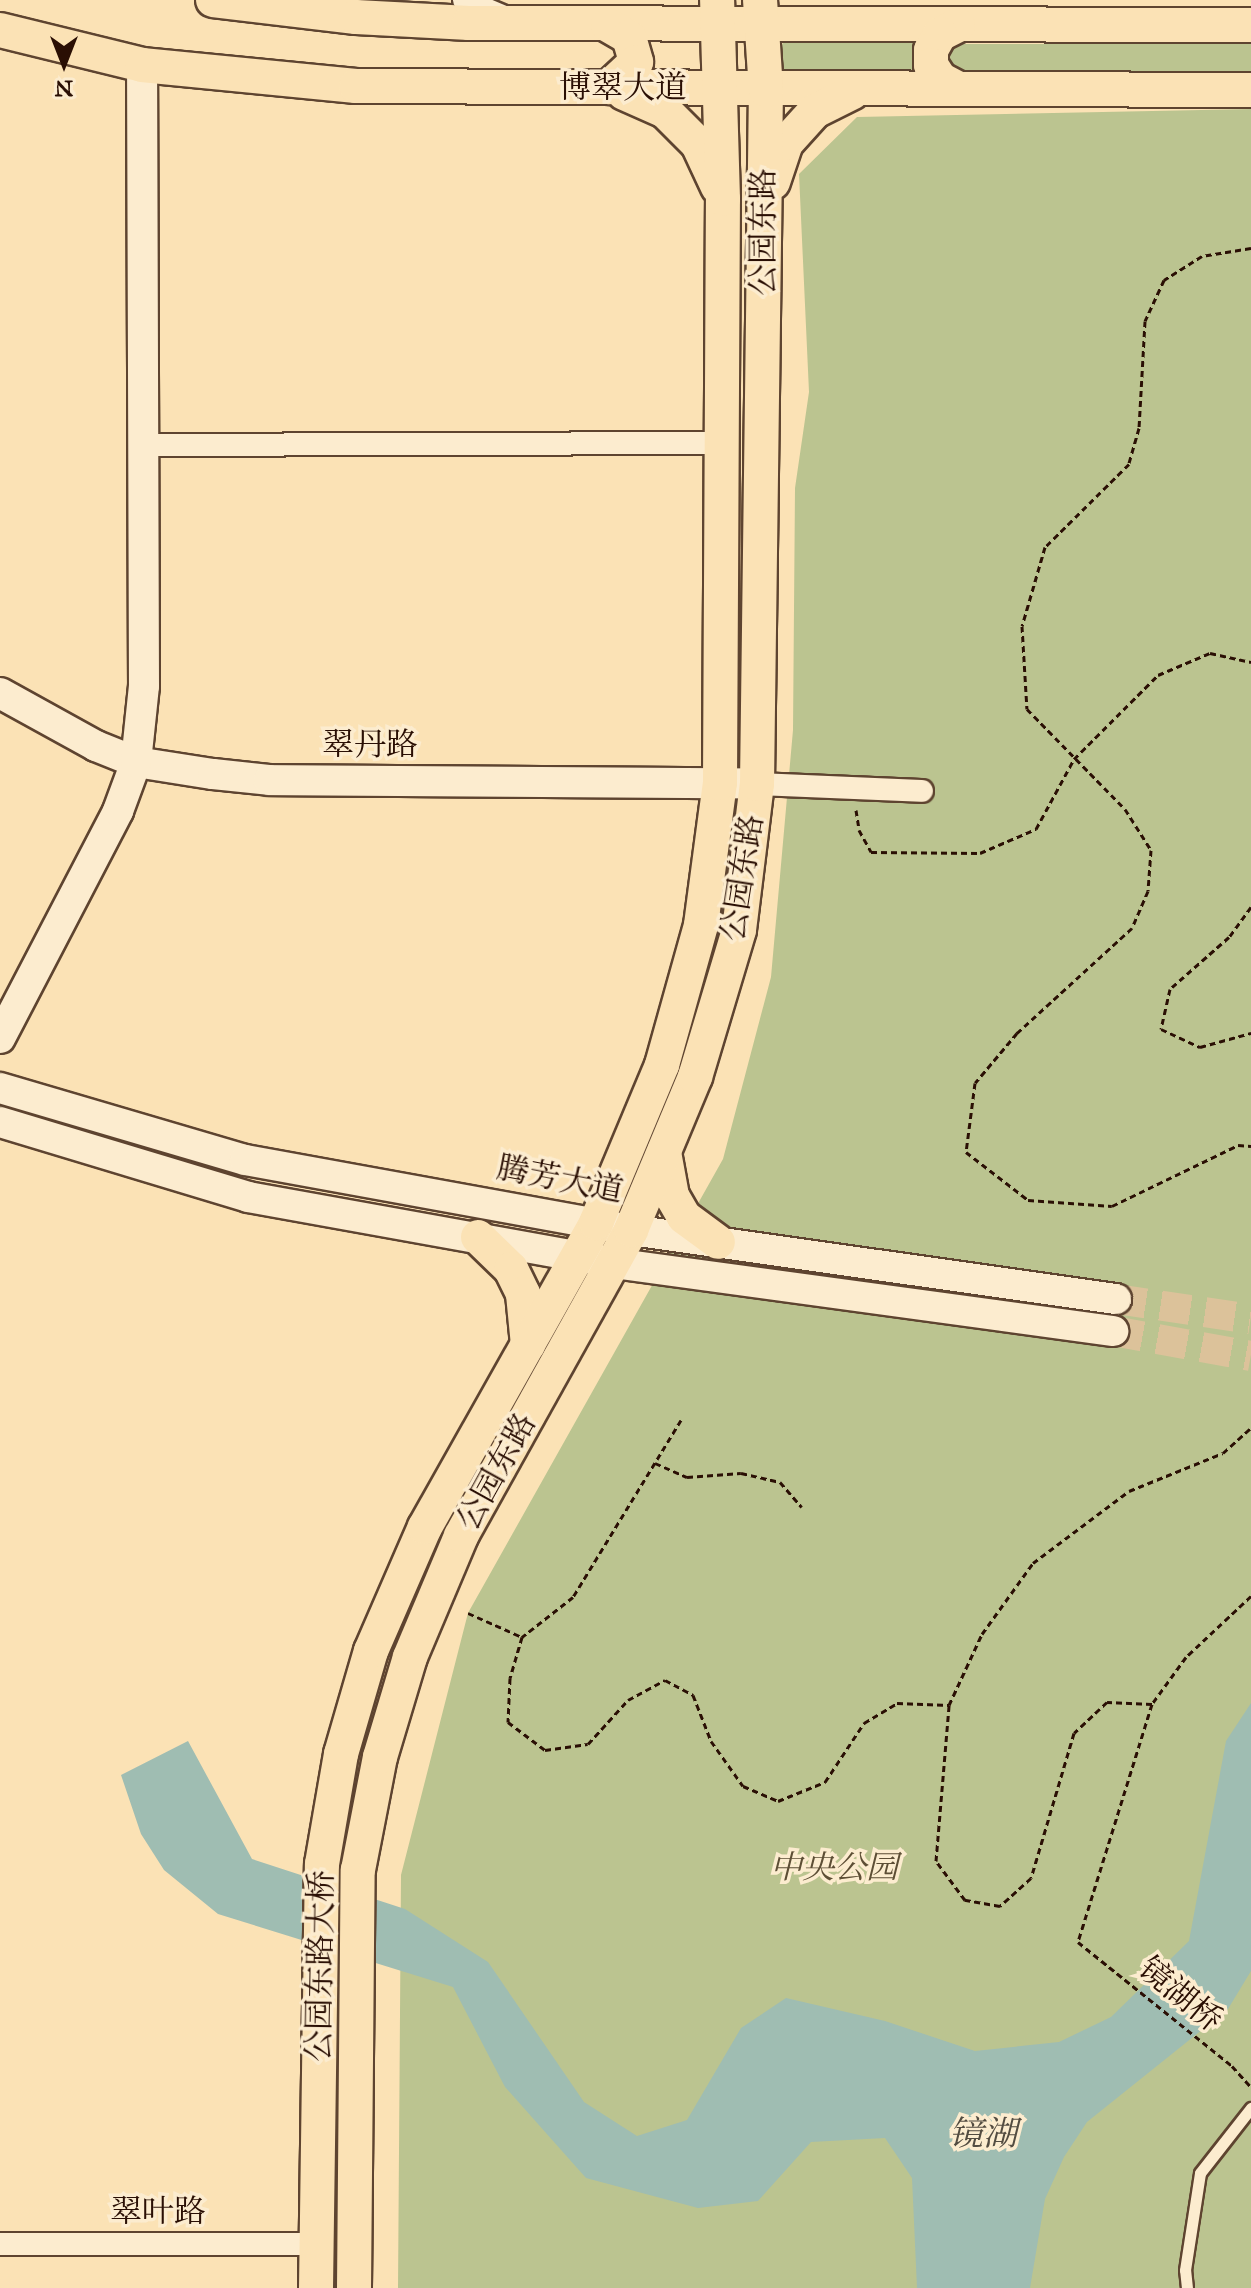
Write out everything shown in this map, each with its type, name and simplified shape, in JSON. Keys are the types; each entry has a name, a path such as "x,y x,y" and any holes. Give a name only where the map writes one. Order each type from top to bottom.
{"main road":[{"name":"博翠大道","path":"213,0 330,14 530,24 608,25 717,13 760,14 859,26 1251,25"},
{"path":"608,25 658,0"},
{"path":"803,0 859,26"},
{"name":"公园东路","path":"371,1651 425,1527 596,1223 662,1065 701,925 720,783 723,199 722,89 717,13"},
{"name":"公园东路","path":"410,1657 461,1536 631,1230 695,1077 739,930 757,784 766,90 760,14"},
{"path":"608,25 629,37 636,62 609,87 665,111 698,144 723,199"},
{"path":"958,25 940,34 931,50 931,65 940,79 959,89"},
{"name":"博翠大道","path":"0,30 142,65 356,86 1251,90"},
{"path":"0,1038 118,811 136,762 144,686 142,65"},
{"path":"764,209 786,143 815,111 859,90"},
{"name":"翠丹路","path":"0,693 96,746 136,762 269,780 757,784"},
{"path":"0,1058 12,1092"},
{"name":"腾芳大道","path":"12,1092 245,1160 631,1230 1116,1299"},
{"path":"2,1124 248,1197 613,1263 1113,1331"},
{"path":"664,1152 672,1196 684,1217 718,1242"},
{"path":"478,1237 511,1269 523,1294 528,1345"},
{"name":"公园东路大桥","path":"316,2288 322,1864 341,1754 371,1651"},
{"name":"公园东路大桥","path":"354,2288 358,1870 380,1757 410,1657"}],"street":[{"path":"330,14 374,0"},
{"path":"464,0 530,24"},
{"path":"143,445 722,443"},
{"path":"757,784 922,791"},
{"name":"翠叶路","path":"0,2244 316,2244"}],"lane":[{"path":"1187,2288 1200,2173 1251,2108"}],"path":[{"path":"1251,248 1202,256 1164,280 1145,321 1139,428 1129,464 1045,547 1022,626 1027,709 1125,809 1151,850 1148,891 1132,928 1017,1033 975,1083 966,1152 1028,1200 1112,1206 1238,1145 1251,1146"},
{"path":"856,803 859,830 871,852 980,853 1036,829 1074,759 1158,675 1210,653 1251,662"},
{"path":"1251,907 1229,937 1170,989 1161,1029 1200,1047 1251,1033"},
{"path":"681,1420 573,1597 522,1637 510,1678 508,1722 545,1750 588,1744 628,1700 665,1680 693,1695 711,1741 743,1786 778,1801 825,1782 864,1723 897,1703 949,1705"},
{"path":"1251,1428 1223,1453 1129,1491 1033,1563 982,1634 949,1705 936,1861 965,1900 1000,1906 1031,1878 1074,1733 1107,1702 1152,1704 1186,1657 1251,1596"},
{"path":"655,1463 687,1477 741,1473 780,1482 802,1507"},
{"path":"468,1613 522,1637"},
{"name":"镜湖桥","path":"1152,1704 1078,1942 1232,2066 1251,2087"}],"green space":[{"path":"785,41 918,42 918,71 784,72 780,47"},
{"path":"947,44 1251,44 1251,72 947,71"},
{"name":"中央公园","path":"1251,109 1251,2288 398,2288 401,1875 468,1613 723,1159 771,977 793,730 795,488 809,392 799,174 857,117"}],"water":[{"name":"镜湖","path":"1251,1703 1251,1971 1228,2009 1087,2122 1064,2157 1045,2199 1030,2288 917,2288 912,2178 885,2138 811,2142 758,2201 698,2208 586,2178 505,2087 453,1987 218,1914 164,1870 141,1834 121,1775 188,1741 252,1859 405,1909 488,1962 584,2102 637,2136 687,2120 741,2028 786,1998 885,2021 975,2051 1059,2042 1111,2017 1189,1941 1226,1741"}],"tunnel":[{"path":"1116,1299 1251,1319"},
{"path":"1113,1331 1251,1356"}]}
